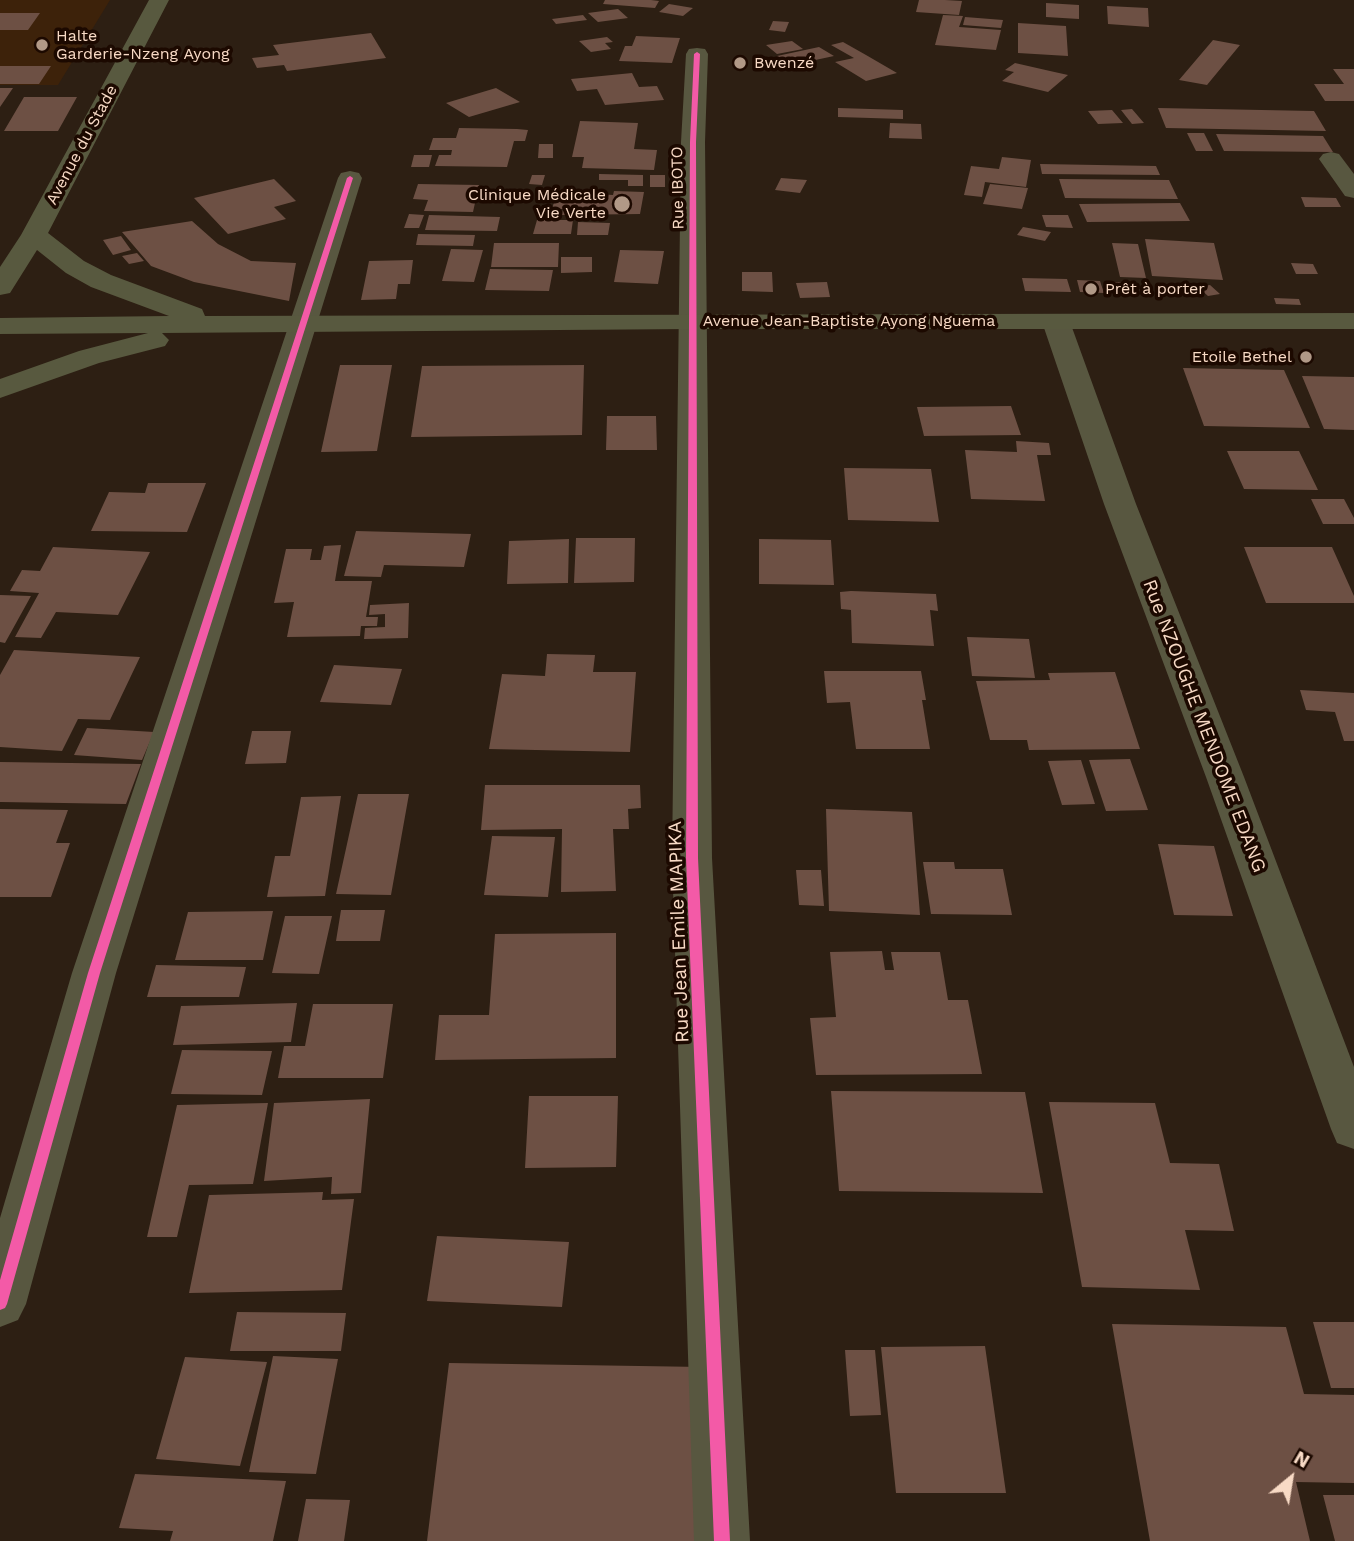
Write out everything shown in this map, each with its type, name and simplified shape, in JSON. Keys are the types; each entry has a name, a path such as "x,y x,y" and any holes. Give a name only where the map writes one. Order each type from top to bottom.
{"main road":[{"name":"Avenue du Stade","path":"0,287 159,0"},
{"path":"18,253 75,267 121,290 167,308 228,325"},
{"name":"Avenue Jean-Baptiste Ayong Nguema","path":"302,324 1354,321"},
{"path":"0,326 302,324"},
{"path":"0,389 43,372 130,345 228,325"}],"street":[{"name":"Rue IBOTO","path":"693,321 693,142 697,54"},
{"path":"1331,159 1354,191"},
{"path":"0,1304 94,973 350,178"},
{"name":"Rue Jean Emile MAPIKA","path":"693,321 692,858 722,1541"},
{"name":"Rue NZOUGHE MENDOME EDANG","path":"1056,322 1120,504 1225,777 1354,1129"}],"shaded area":[{"name":"Halte Garderie-Nzeng Ayong","path":"0,0 110,0 58,85 0,85"}],"building":[{"path":"605,0 659,1 655,8 603,4"},
{"path":"919,0 962,1 959,15 916,12"},
{"path":"1046,3 1079,5 1079,19 1046,17"},
{"path":"669,4 693,8 683,16 659,12"},
{"path":"1107,6 1148,8 1149,27 1108,24"},
{"path":"618,9 628,18 598,22 588,13"},
{"path":"0,13 40,13 28,30 0,30"},
{"path":"583,15 587,20 556,24 552,19"},
{"path":"943,15 963,16 959,27 1001,30 996,50 935,45"},
{"path":"965,17 1003,20 1001,28 963,25"},
{"path":"773,21 789,22 785,32 769,30"},
{"path":"1018,23 1066,26 1068,56 1018,53"},
{"path":"371,33 386,58 287,71 284,65 257,68 252,58 279,55 273,45"},
{"path":"636,36 680,38 672,63 619,61 625,46 632,46"},
{"path":"607,37 613,42 605,43 611,49 591,52 579,41"},
{"path":"1213,40 1240,45 1207,85 1179,80"},
{"path":"792,41 803,49 777,54 766,45"},
{"path":"843,42 897,73 866,81 835,62 854,58 831,45"},
{"path":"819,47 834,56 792,65 777,56"},
{"path":"1015,63 1068,75 1048,92 1002,81 1014,72 1005,70"},
{"path":"0,66 51,66 39,84 0,84"},
{"path":"1333,69 1354,69 1354,101 1325,101 1314,84 1344,84"},
{"path":"632,73 639,87 657,86 664,100 605,105 597,89 577,91 571,79"},
{"path":"0,88 13,88 0,107"},
{"path":"496,88 520,102 469,117 446,103"},
{"path":"24,97 77,97 58,131 4,131"},
{"path":"838,108 903,110 903,119 838,117"},
{"path":"1158,108 1314,111 1326,131 1166,128"},
{"path":"1132,109 1144,123 1132,124 1121,110"},
{"path":"1112,110 1123,123 1098,124 1088,111"},
{"path":"580,121 638,123 634,149 657,150 654,170 582,168 584,157 572,157"},
{"path":"890,123 921,124 922,139 889,138"},
{"path":"459,128 528,130 525,141 514,141 507,167 435,166 439,155 451,155 452,150 429,150 433,138 456,138"},
{"path":"1187,133 1204,133 1213,151 1196,151"},
{"path":"1216,134 1323,136 1333,152 1224,151"},
{"path":"539,144 553,144 553,158 538,158"},
{"path":"414,155 432,155 429,167 411,167"},
{"path":"1002,157 1031,160 1026,187 985,182 982,197 964,195 971,166 999,169"},
{"path":"1040,164 1156,166 1160,175 1042,174"},
{"path":"599,174 643,175 643,186 628,186 628,180 599,180"},
{"path":"532,175 545,175 542,185 529,184"},
{"path":"650,175 665,175 665,187 650,187"},
{"path":"781,178 807,180 800,193 775,190"},
{"path":"274,179 296,201 274,207 286,219 228,234 194,198"},
{"path":"1059,179 1169,180 1178,199 1065,198"},
{"path":"418,184 479,185 473,212 424,211 428,200 413,199"},
{"path":"990,184 1028,188 1022,209 983,204"},
{"path":"614,191 644,192 640,214 562,215 563,209 552,209 557,192 613,195"},
{"path":"1301,197 1336,198 1341,207 1305,207"},
{"path":"1180,203 1190,221 1087,222 1079,204"},
{"path":"409,214 424,215 419,228 404,228"},
{"path":"429,215 500,217 497,231 425,230"},
{"path":"1042,215 1068,215 1073,228 1046,227"},
{"path":"537,220 573,220 571,234 533,234"},
{"path":"192,221 218,244 251,261 296,263 289,301 194,282 151,266 122,232"},
{"path":"578,222 610,223 608,235 577,235"},
{"path":"1023,227 1051,232 1045,241 1017,235"},
{"path":"418,234 475,235 473,246 416,245"},
{"path":"121,236 131,250 113,255 103,240"},
{"path":"1145,239 1214,243 1223,280 1152,276"},
{"path":"494,243 559,243 558,267 491,267"},
{"path":"1112,243 1138,244 1146,278 1120,277"},
{"path":"451,249 483,250 474,282 442,281"},
{"path":"620,250 664,251 658,284 614,282"},
{"path":"137,253 144,261 129,264 122,256"},
{"path":"561,257 592,257 592,272 561,273"},
{"path":"413,260 410,284 398,284 396,299 361,300 369,261"},
{"path":"1291,263 1313,264 1318,274 1296,274"},
{"path":"490,269 553,270 549,291 485,290"},
{"path":"742,272 772,272 773,292 742,291"},
{"path":"1022,278 1067,279 1071,292 1025,291"},
{"path":"1077,280 1100,281 1104,293 1080,292"},
{"path":"827,282 830,297 800,298 796,283"},
{"path":"1107,282 1131,282 1135,293 1111,293"},
{"path":"1210,285 1220,294 1208,296 1198,287"},
{"path":"1274,298 1299,299 1301,305 1276,304"},
{"path":"340,365 392,365 377,451 321,452"},
{"path":"584,365 582,435 411,437 422,366"},
{"path":"1183,368 1284,370 1310,428 1204,426"},
{"path":"1302,376 1354,377 1354,430 1324,429"},
{"path":"1011,406 1021,435 924,436 917,407"},
{"path":"607,416 656,416 657,450 606,450"},
{"path":"1016,441 1049,443 1051,455 1037,455 1045,501 971,499 965,450 1017,452"},
{"path":"1227,451 1299,451 1318,490 1244,489"},
{"path":"844,468 931,469 939,522 848,520"},
{"path":"148,483 206,483 187,532 91,531 109,492 145,493"},
{"path":"1311,499 1344,499 1354,518 1354,524 1323,524"},
{"path":"356,531 471,534 464,567 384,565 381,577 344,576"},
{"path":"576,538 635,538 634,582 574,583"},
{"path":"569,539 568,583 507,584 509,541"},
{"path":"759,539 831,540 834,585 759,584"},
{"path":"341,545 335,581 372,581 366,617 378,617 377,626 361,626 360,636 287,637 294,602 274,603 286,549 312,549 310,560 321,560 324,546"},
{"path":"53,547 150,552 118,615 56,612 41,638 15,637 39,593 10,591 22,570 40,571"},
{"path":"1244,547 1332,547 1354,596 1354,603 1266,603"},
{"path":"840,592 936,594 938,611 930,610 934,646 852,643 851,610 841,609"},
{"path":"0,595 31,596 5,643 0,642"},
{"path":"409,603 408,638 364,639 365,628 385,627 385,614 369,615 370,605"},
{"path":"967,637 1029,639 1035,678 972,676"},
{"path":"14,650 140,657 110,720 78,719 62,751 0,747 0,675"},
{"path":"547,654 595,655 593,672 636,672 630,752 489,749 502,674 545,676"},
{"path":"334,665 402,669 391,705 320,702"},
{"path":"824,671 921,671 926,700 922,700 930,749 856,749 850,702 827,703"},
{"path":"1115,672 1140,749 1029,750 1027,740 990,740 976,681 1050,680 1048,673"},
{"path":"1300,690 1354,693 1354,741 1344,741 1335,712 1306,710"},
{"path":"87,728 154,732 142,760 74,755"},
{"path":"252,731 291,731 286,763 245,764"},
{"path":"1130,759 1148,810 1106,811 1089,760"},
{"path":"1081,760 1095,804 1062,805 1048,761"},
{"path":"0,762 141,764 126,804 0,802"},
{"path":"485,785 640,785 641,808 628,809 629,829 613,829 616,891 561,892 562,829 481,830"},
{"path":"358,794 409,794 391,895 336,894"},
{"path":"341,796 325,896 267,897 275,856 290,856 301,797"},
{"path":"0,809 68,810 56,843 70,843 51,897 0,897"},
{"path":"826,809 912,812 920,915 829,911"},
{"path":"492,836 555,837 548,897 484,895"},
{"path":"1158,844 1214,846 1233,916 1174,915"},
{"path":"923,862 954,862 955,869 1003,869 1012,915 931,914"},
{"path":"796,870 821,870 824,906 799,905"},
{"path":"341,910 385,910 380,941 336,941"},
{"path":"273,911 263,960 175,960 188,912"},
{"path":"285,916 332,916 319,974 272,973"},
{"path":"616,933 616,1058 435,1060 439,1015 489,1015 495,934"},
{"path":"882,951 885,970 894,970 891,952 940,952 948,1000 968,1000 982,1074 816,1075 810,1018 836,1017 830,952"},
{"path":"156,965 246,967 239,997 147,997"},
{"path":"297,1003 291,1042 173,1045 181,1006"},
{"path":"313,1004 393,1004 383,1078 278,1078 284,1046 305,1046"},
{"path":"182,1050 272,1051 262,1095 171,1094"},
{"path":"831,1091 1025,1092 1043,1193 839,1191"},
{"path":"529,1096 618,1096 616,1167 525,1168"},
{"path":"370,1099 361,1193 331,1194 332,1177 264,1181 274,1103"},
{"path":"1049,1102 1155,1103 1170,1163 1219,1164 1234,1231 1185,1230 1200,1290 1082,1287"},
{"path":"268,1103 253,1184 189,1185 177,1237 147,1237 177,1105"},
{"path":"323,1192 322,1200 354,1199 342,1290 189,1293 209,1195"},
{"path":"437,1236 569,1242 562,1307 427,1301"},
{"path":"237,1312 346,1313 341,1351 230,1351"},
{"path":"1313,1322 1354,1322 1354,1388 1331,1388"},
{"path":"1112,1324 1286,1327 1304,1394 1354,1395 1354,1483 1296,1482 1310,1541 1150,1541"},
{"path":"985,1346 1006,1493 896,1493 881,1347"},
{"path":"845,1350 875,1350 881,1415 850,1416"},
{"path":"273,1356 338,1359 316,1474 249,1472"},
{"path":"185,1357 267,1362 240,1466 156,1459"},
{"path":"449,1363 703,1367 703,1541 427,1541"},
{"path":"135,1474 286,1481 273,1541 170,1541 173,1531 119,1528"},
{"path":"1323,1495 1354,1495 1354,1541 1335,1541"},
{"path":"306,1499 350,1500 344,1541 298,1541"}],"cycle path":[{"path":"697,54 693,142 692,858 722,1541"},
{"path":"0,1304 94,973 350,178"}],"place":[{"name":"Halte Garderie-Nzeng Ayong","path":"42,45"},
{"name":"Bwenzé","path":"740,63"},
{"name":"Clinique Médicale Vie Verte","path":"622,204"},
{"name":"Prêt à porter","path":"1091,289"},
{"name":"Etoile Bethel","path":"1306,357"}]}
